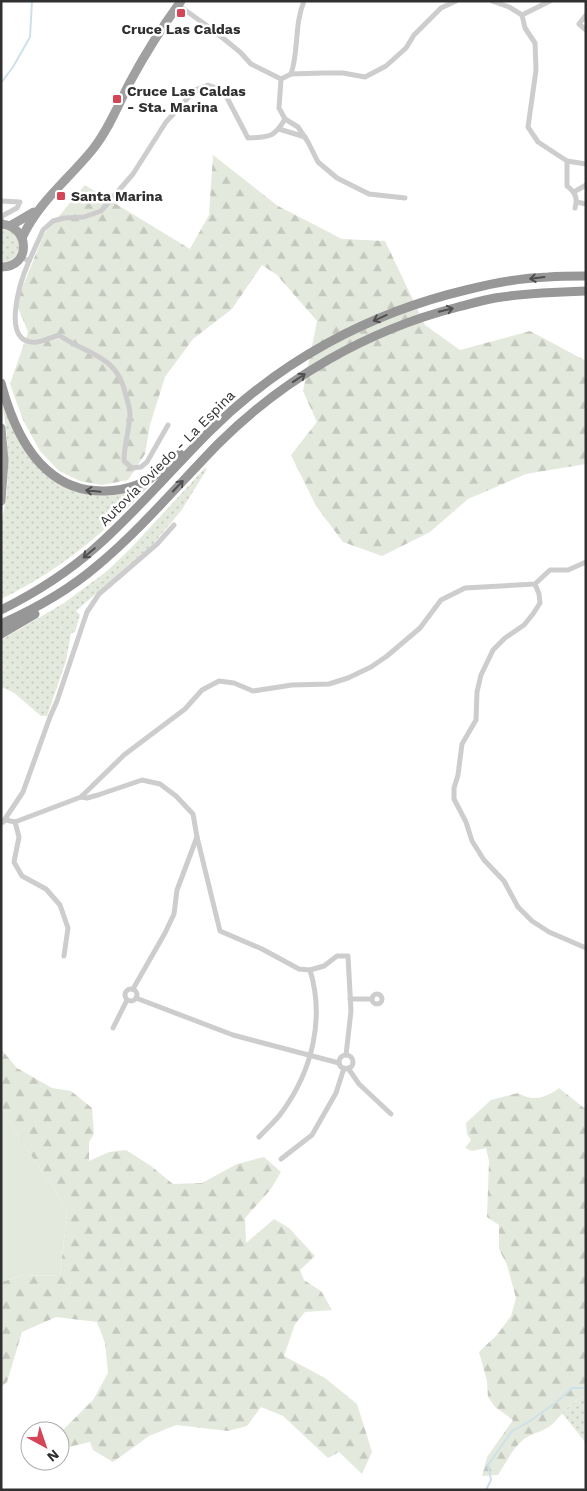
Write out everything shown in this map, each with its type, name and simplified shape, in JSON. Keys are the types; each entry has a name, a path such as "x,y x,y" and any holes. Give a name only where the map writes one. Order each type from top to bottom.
{"highway":[{"path":"22,238 29,223 39,209 93,149 108,126 142,62 180,3"},
{"path":"4,224 26,218 39,209"},
{"path":"2,268 25,259 22,238 18,230 4,224"},
{"name":"Autovía Oviedo - La Espina","path":"1,610 41,588 76,564 96,547 235,407 288,367 315,350 387,314 431,298 491,284 547,277 586,276"},
{"name":"Autovía Oviedo - La Espina","path":"1,624 39,606 98,566 145,521 220,442 264,403 297,379 350,348 394,327 434,313 494,298 547,292 586,291"},
{"path":"1,383 17,426 33,455 47,471 65,483 79,489 95,492 124,489 151,478 164,470 215,421 235,407"},
{"path":"1,428 4,461 1,501"},
{"path":"1,634 53,604 78,586 128,542 145,521"}],"street":[{"path":"291,74 294,64 297,28 304,1"},
{"path":"280,79 291,74 343,74 364,77 386,66 406,48 414,35 441,8 456,1"},
{"path":"492,1 509,7 522,15 525,28 534,44 536,70 528,126 538,142 567,161 586,164"},
{"path":"522,15 550,1"},
{"path":"180,3 240,52 251,64 280,79"},
{"path":"586,15 579,24 586,30"},
{"path":"280,79 279,108 285,119 298,127 318,162 337,178 368,194 404,198"},
{"path":"9,310 25,259 44,230 53,221 64,218 84,218 101,211 134,174 166,122 195,90 203,86 214,86 223,90 248,138 270,137 279,129 285,119"},
{"path":"279,129 305,137"},
{"path":"567,161 567,186 574,192 576,205 586,204"},
{"path":"574,192 586,185"},
{"path":"1,201 20,202 17,208 2,216 4,224"},
{"path":"11,331 14,337 25,341 38,342 59,335 73,345 93,352 112,365 124,382 130,414 124,461 132,468 141,467 147,462 168,425"},
{"path":"2,822 23,792 57,701 87,612 99,594 157,544 174,525"},
{"path":"81,797 124,754 185,709 202,690 219,681 234,683 253,691 292,685 329,684 348,678 371,667 387,656 420,628 441,600 465,588 535,584 550,570 568,570 586,562"},
{"path":"535,584 540,603 524,625 505,638 494,650 481,675 477,692 476,720 462,744 454,788 454,799 466,822 472,841 484,860 504,881 518,907 532,921 549,932 586,948"},
{"path":"2,822 6,820 15,822 81,797 92,796 142,780 160,784 176,796 193,814 220,931 262,949 299,969 310,970 324,966 337,956 348,956 350,999 349,1038 346,1056"},
{"path":"15,822 19,837 14,862 22,876 46,889 60,905 68,928 64,956"},
{"path":"113,1028 127,1000 125,996 126,991 132,989 174,914 177,890 197,837"},
{"path":"259,1137 282,1113 301,1082 310,1056 316,1025 316,1002 315,985 310,970"},
{"path":"132,989 136,992 136,998"},
{"path":"136,998 232,1035 339,1063 391,1114"},
{"path":"127,1000 132,1001 136,998"},
{"path":"350,999 372,999"},
{"path":"339,1063 341,1058 346,1056"},
{"path":"281,1158 312,1135 336,1093 346,1068 351,1066 352,1061 350,1057 346,1056"}],"green space":[{"path":"213,155 278,206 342,239 385,241 425,325 460,350 530,331 586,361 586,464 526,474 468,499 430,532 382,556 343,542 316,506 291,455 317,422 303,391 317,321 277,275 262,265 232,309 193,339 165,377 150,425 145,454 128,480 102,485 80,481 59,471 40,451 23,420 10,384 28,332 16,303 44,234 85,185 190,249 209,215"},
{"path":"1,229 13,233 20,243 15,257 9,261 1,262"},
{"path":"1,395 24,446 78,491 153,482 83,548 43,576 1,599 1,526 7,492 8,464 7,436"},
{"path":"205,468 207,469 181,511 153,544 76,611 80,615 75,632 71,633 66,661 47,716 41,716 13,692 1,687 1,640 64,603 107,571"},
{"path":"1,1049 17,1068 52,1088 71,1091 92,1108 94,1134 89,1142 89,1161 109,1152 126,1150 151,1166 173,1184 202,1183 237,1164 264,1157 281,1172 271,1189 245,1218 246,1243 274,1219 289,1228 315,1256 300,1270 304,1280 321,1291 332,1310 305,1312 295,1324 284,1356 325,1378 357,1404 372,1452 362,1474 339,1452 328,1458 283,1416 261,1407 247,1426 228,1431 176,1425 149,1436 113,1462 93,1450 90,1442 70,1447 70,1423 93,1400 108,1373 105,1343 97,1322 56,1317 22,1332 7,1382 1,1387 1,1282 25,1275 60,1276 67,1211 59,1196 17,1135 1,1105"},
{"path":"559,1088 584,1108 586,1107 586,1397 580,1398 570,1405 548,1428 519,1443 498,1475 482,1476 487,1457 513,1420 495,1407 488,1397 487,1381 479,1352 497,1335 511,1316 516,1298 507,1265 499,1249 499,1225 487,1217 489,1161 486,1148 472,1151 465,1148 471,1140 467,1134 466,1123 491,1100 518,1093 524,1096 539,1098"},
{"path":"1,1105 17,1135 59,1196 67,1211 60,1276 25,1275 1,1282"},
{"path":"586,1397 586,1443 562,1413 576,1401"}],"waterway":[{"path":"1,83 13,67 30,37 32,1"},
{"path":"486,1490 491,1480 488,1465 512,1431 558,1401 572,1388 586,1388"}],"place":[{"name":"Cruce Las Caldas","path":"181,13"},
{"name":"Cruce Las Caldas - Sta. Marina","path":"117,99"},
{"name":"Santa Marina","path":"61,196"}]}
